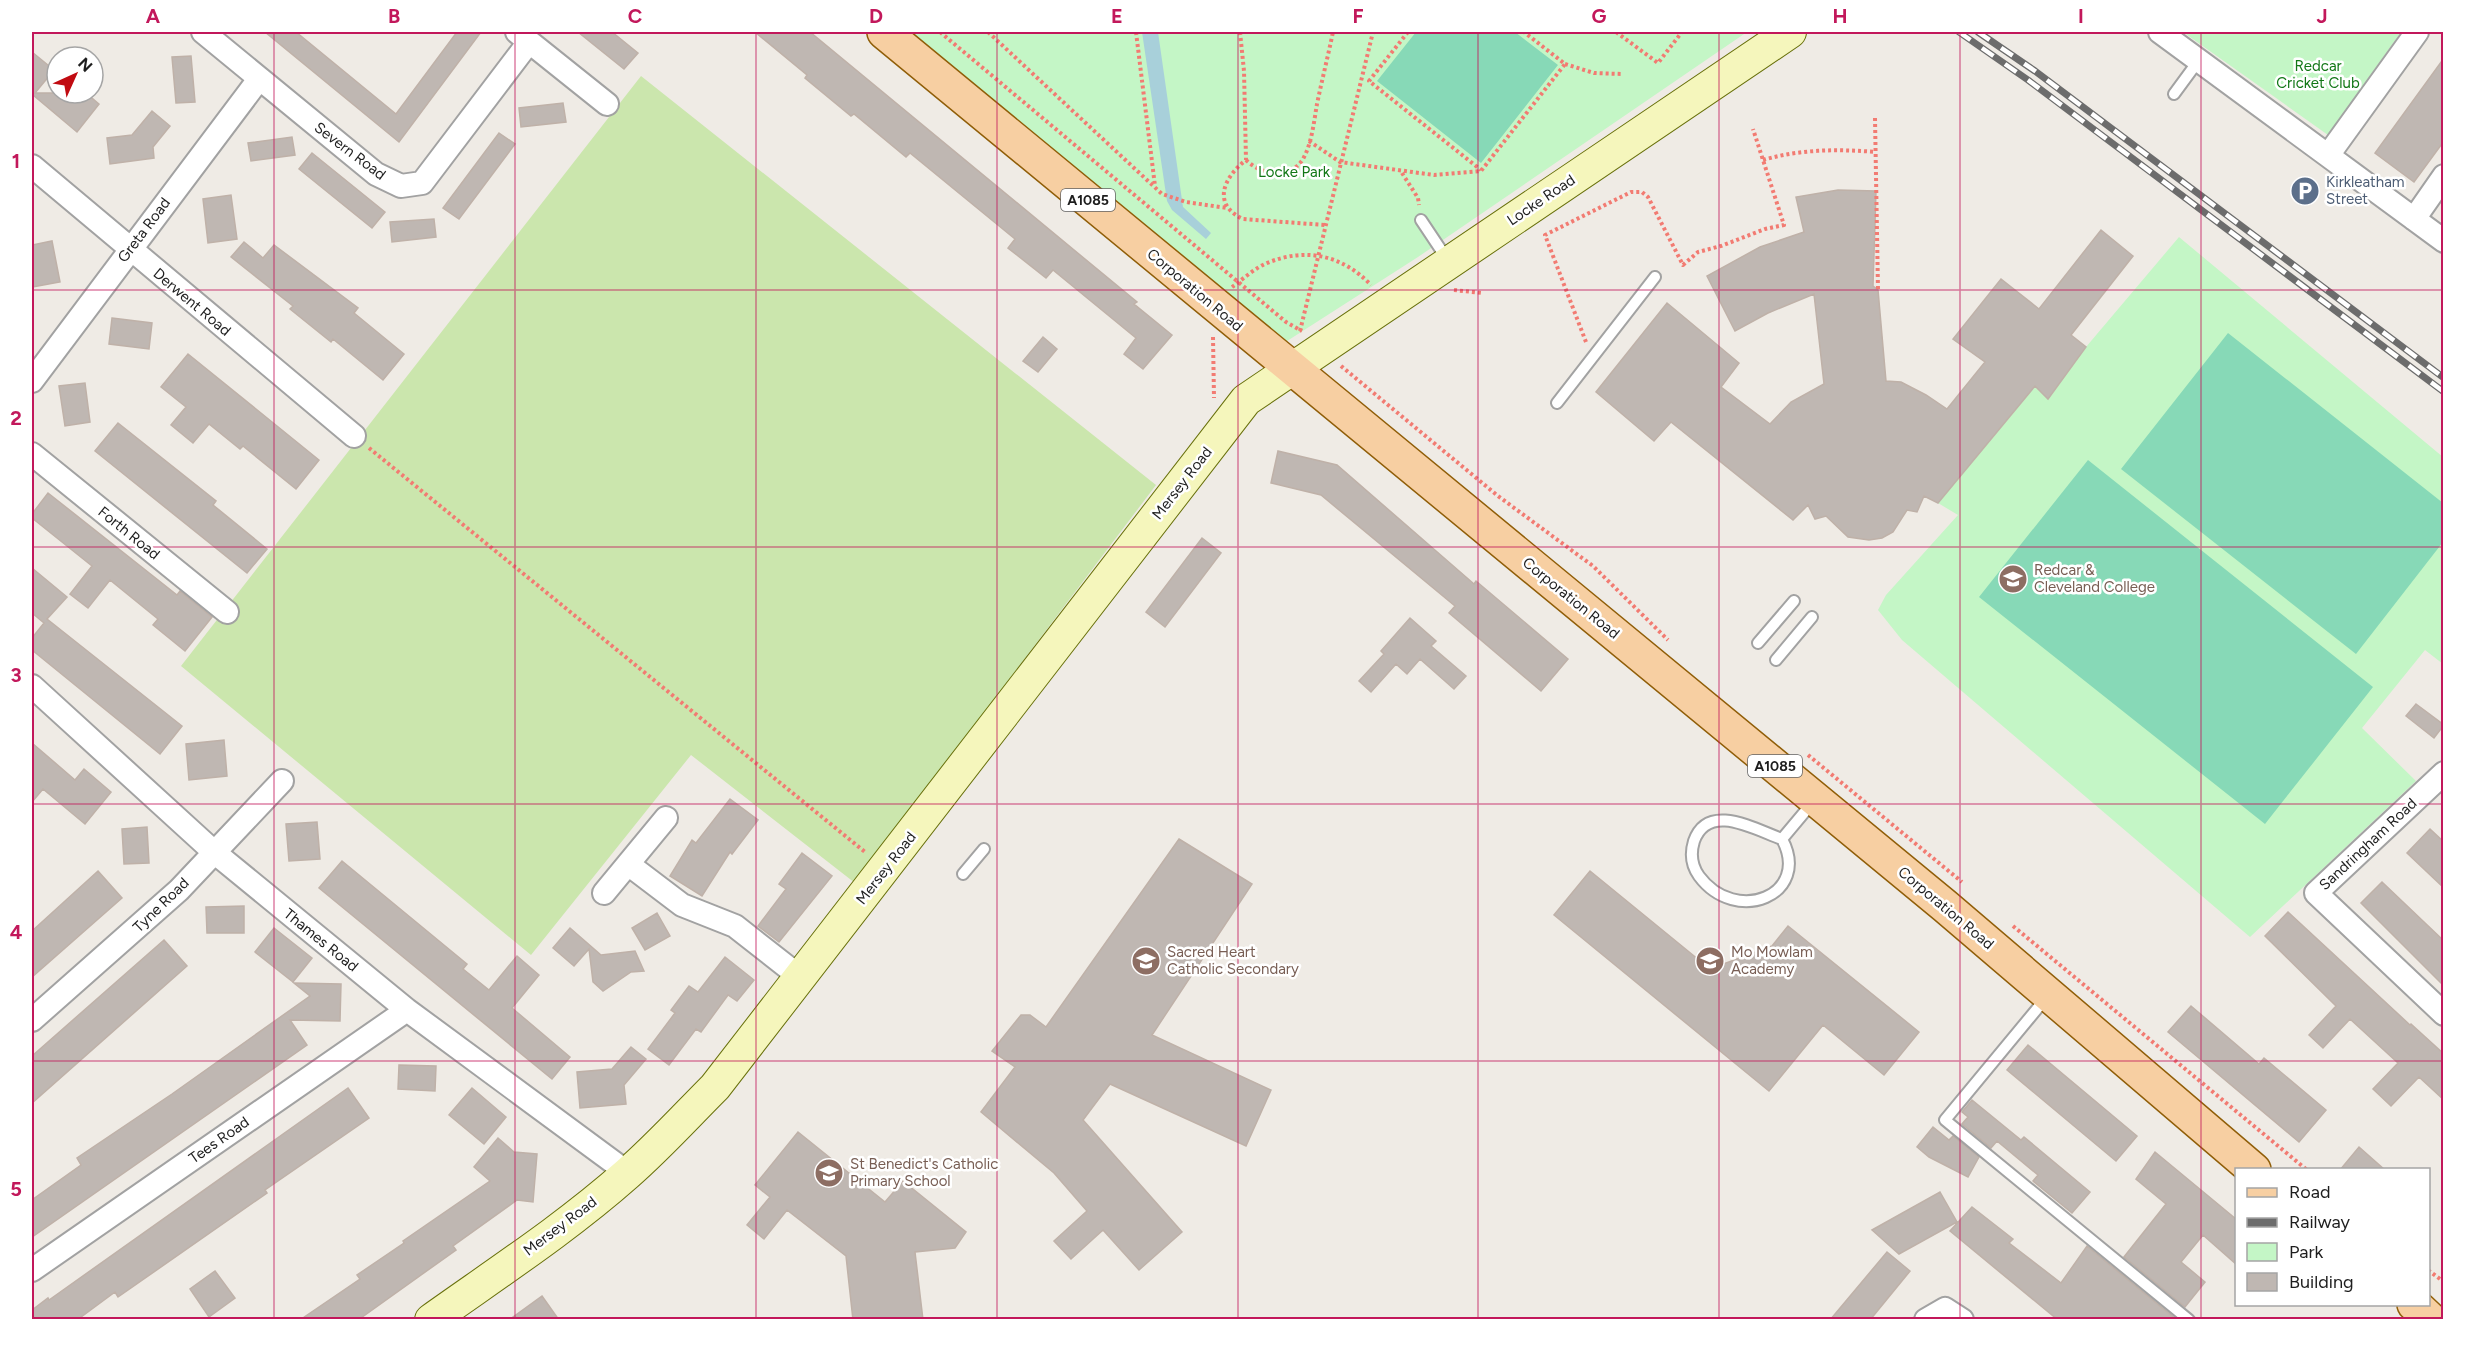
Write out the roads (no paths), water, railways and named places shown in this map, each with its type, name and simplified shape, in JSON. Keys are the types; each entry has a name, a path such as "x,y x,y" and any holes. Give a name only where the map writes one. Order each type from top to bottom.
{"main road":[{"name":"Corporation Road","path":"885,32 1945,906 2252,1168"},
{"path":"2415,1306 2431,1320"}],"street":[{"name":"Severn Road","path":"203,32 376,174 400,186 422,183 523,37 607,104"},
{"name":"Locke Road","path":"1291,369 1790,32"},
{"path":"2160,32 2329,154 2444,241"},
{"path":"2329,154 2417,32"},
{"name":"Greta Road","path":"32,381 259,79"},
{"name":"Derwent Road","path":"32,166 129,250 354,436"},
{"path":"2414,219 2444,176"},
{"name":"Mersey Road","path":"431,1320 511,1264 628,1173 715,1087 1246,400 1291,369"},
{"name":"Forth Road","path":"32,454 227,612"},
{"name":"Thames Road","path":"32,687 214,852 407,1010 628,1173"},
{"name":"Tyne Road","path":"32,1020 179,890 282,781"},
{"name":"Sandringham Road","path":"2439,785 2316,892 2444,1014"},
{"path":"604,893 666,818"},
{"path":"628,864 682,904 735,926 800,977"},
{"name":"Tees Road","path":"32,1270 407,1010"},
{"path":"1926,1320 1945,1310 1962,1320"}],"lane":[{"path":"2174,94 2199,60"},
{"path":"1421,220 1449,262"},
{"path":"1557,403 1655,277"},
{"path":"1758,643 1794,601"},
{"path":"1776,660 1812,617"},
{"path":"1782,839 1815,799"},
{"path":"1719,820 1733,820 1782,839 1789,852 1789,869 1784,880 1766,897 1752,903 1721,896 1707,886 1696,873 1691,861 1696,837 1709,824 1719,820"},
{"path":"963,874 984,849"},
{"path":"2048,996 1945,1120 2189,1320"}],"water":[{"path":"1142,32 1158,32 1183,207 1211,233 1206,239 1172,210 1167,201"}],"railway":[{"path":"1959,32 2028,80 2444,392"},
{"path":"1978,32 2035,71 2444,378"}],"place":[{"name":"Kirkleatham Street","path":"2305,191"},
{"name":"Redcar & Cleveland College","path":"2013,579"},
{"name":"Sacred Heart Catholic Secondary","path":"1146,961"},
{"name":"Mo Mowlam Academy","path":"1710,961"},
{"name":"St Benedict's Catholic Primary School","path":"829,1173"}],"park label":[{"name":"Redcar Cricket Club","path":"2318,74"},
{"name":"Locke Park","path":"1294,172"}]}
